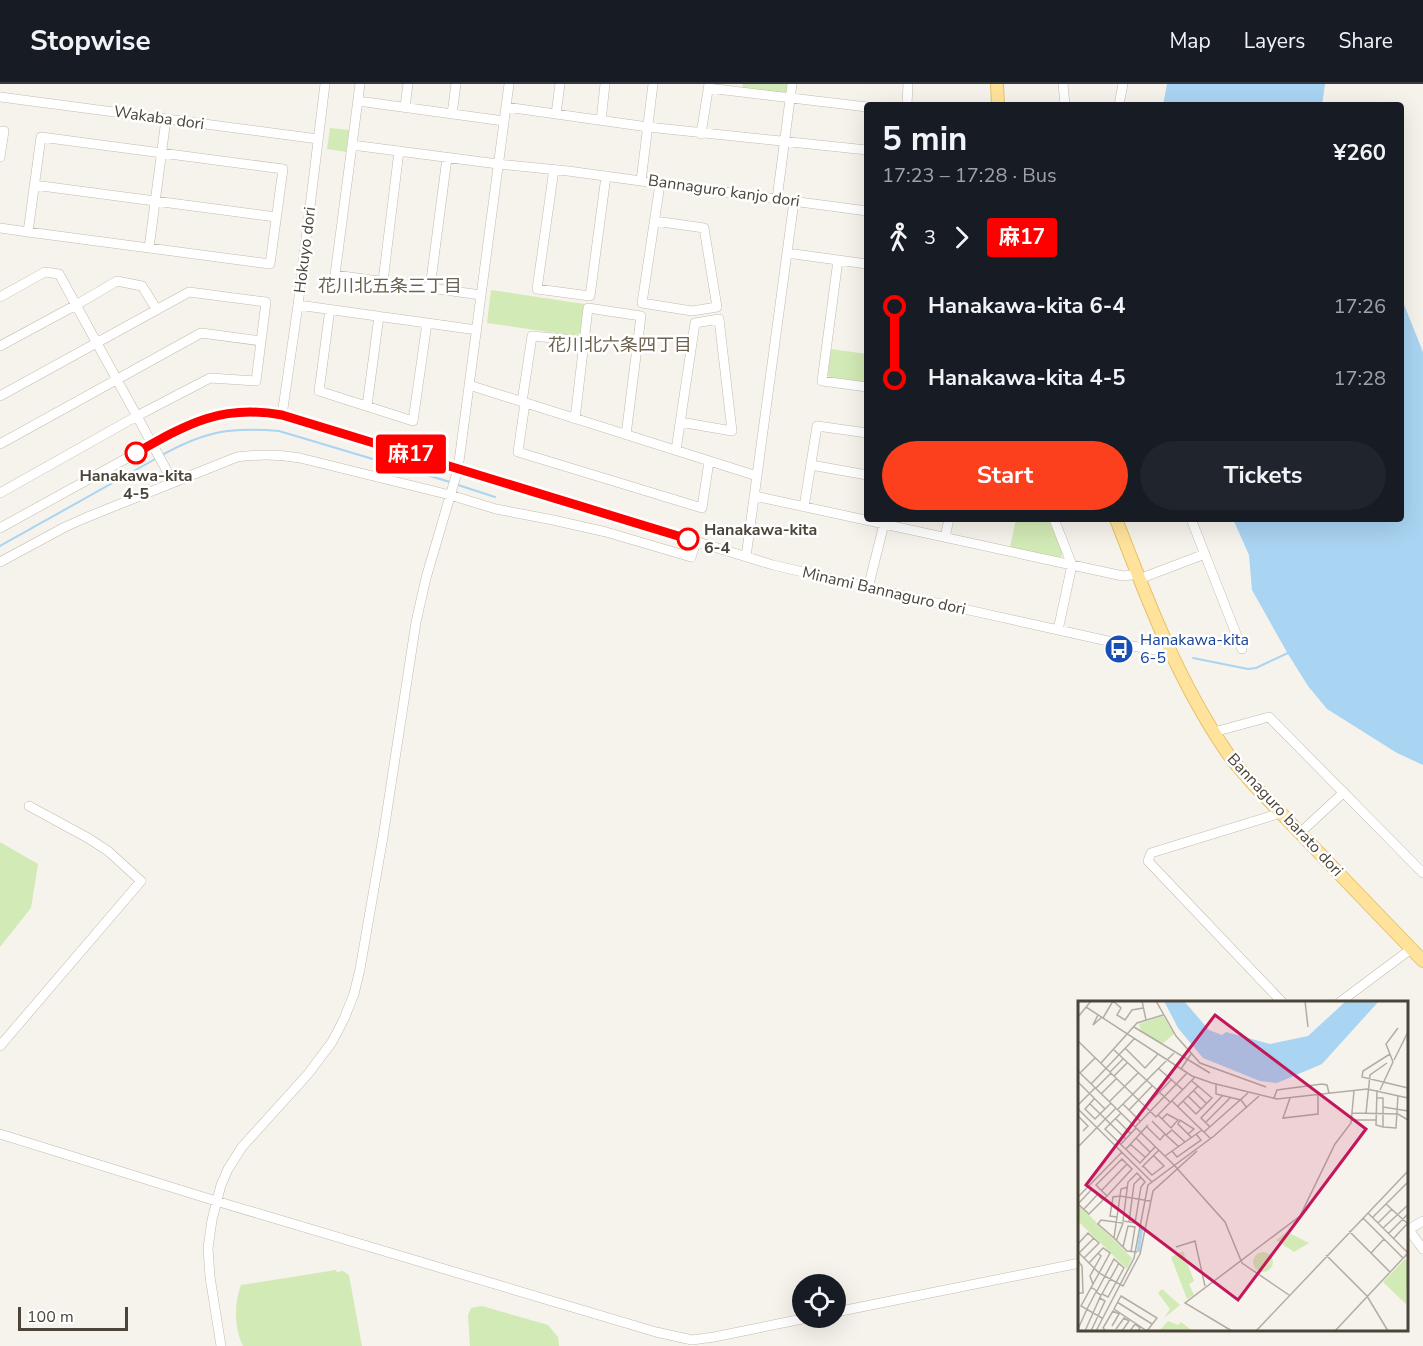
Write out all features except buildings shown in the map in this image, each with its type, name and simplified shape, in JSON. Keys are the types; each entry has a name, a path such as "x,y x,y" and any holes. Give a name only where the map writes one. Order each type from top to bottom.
{"main road":[{"path":"997,84 998,102"},
{"name":"Bannaguro barato dori","path":"1117,522 1166,645 1226,752 1252,783 1423,961"}],"street":[{"name":"Hokuyo dori","path":"282,415 325,84"},
{"path":"360,84 335,275 481,295"},
{"path":"405,107 408,84"},
{"path":"452,114 456,84"},
{"path":"221,1346 210,1277 208,1248 221,1185 242,1147 308,1074 332,1042 354,994 366,941 416,622 426,578 457,473 509,84"},
{"path":"556,114 560,84"},
{"path":"601,121 605,84"},
{"name":"Bannaguro kanjo dori","path":"653,84 641,181 864,211"},
{"path":"777,199 792,84"},
{"path":"907,102 908,84"},
{"path":"1063,84 1065,102"},
{"path":"1120,102 1123,84"},
{"path":"701,134 708,86 790,99 864,107"},
{"name":"Wakaba dori","path":"0,97 318,139"},
{"path":"358,101 504,121"},
{"path":"506,107 648,128 864,150"},
{"path":"149,248 166,119"},
{"path":"0,131 4,131 0,157"},
{"path":"0,228 28,232 270,264 283,169 41,137 28,232"},
{"path":"352,145 641,181"},
{"path":"383,281 399,151"},
{"path":"430,288 447,158"},
{"path":"554,169 537,289 590,296 606,176"},
{"path":"655,221 704,228 717,307 692,311 642,303 660,184"},
{"path":"34,185 276,217"},
{"path":"746,557 794,201"},
{"path":"787,253 864,264"},
{"path":"838,260 822,381 864,387"},
{"path":"0,297 45,272 59,274 173,482"},
{"path":"0,346 117,281 142,286 157,310"},
{"path":"0,396 189,292 266,302 256,381 210,378 0,493"},
{"path":"298,305 477,330"},
{"path":"575,418 588,308 641,316 626,435"},
{"path":"330,309 319,391 413,421 427,323"},
{"path":"367,406 379,316"},
{"path":"676,450 695,323 719,319 732,431 681,422"},
{"path":"0,444 201,333 261,341"},
{"path":"584,341 532,336 518,452 702,508 709,461"},
{"path":"469,385 757,476"},
{"name":"Minami Bannaguro dori","path":"0,528 155,448 180,429 210,417 232,413 282,415 457,473 773,566 1156,650 1166,645"},
{"path":"804,507 817,426 864,433"},
{"path":"0,562 65,527 173,482 237,458 261,454 281,455 451,492 496,509 606,532 691,556 696,542"},
{"path":"811,465 864,474"},
{"path":"754,496 864,520"},
{"path":"875,522 1123,576 1138,577 1205,554"},
{"path":"945,537 948,522"},
{"path":"1055,522 1072,565 1058,630"},
{"path":"1192,522 1242,649"},
{"path":"868,588 884,524"},
{"path":"1214,732 1269,717 1423,873"},
{"path":"1300,833 1344,792"},
{"path":"0,1046 141,881 108,851 29,806"},
{"path":"1281,813 1151,853 1148,861 1281,1001"},
{"path":"1341,1001 1411,949"},
{"path":"0,1134 216,1201 669,1335 692,1340 792,1321"},
{"path":"1423,1221 1408,1230 1423,1249"},
{"path":"846,1310 1078,1263"}],"green space":[{"path":"743,84 788,84 786,93 742,88"},
{"path":"330,128 349,130 346,152 327,149"},
{"path":"491,290 584,304 580,333 576,336 487,323"},
{"path":"831,349 864,354 863,382 828,375"},
{"path":"1015,522 1050,522 1063,554 1059,559 1010,547"},
{"path":"0,842 38,864 31,908 0,947"},
{"path":"336,1270 349,1275 362,1346 243,1346 236,1316 241,1285"},
{"path":"482,1306 548,1325 558,1337 559,1346 470,1346 468,1315 471,1308"}],"water":[{"path":"1167,84 1325,84 1322,102 1164,102"},
{"path":"1404,304 1423,352 1423,765 1397,753 1327,709 1308,686 1252,590 1249,555 1234,522 1404,522"}],"waterway":[{"path":"162,455 218,432 279,431 450,482"},
{"path":"0,546 157,458"},
{"path":"455,484 495,497"},
{"path":"1193,658 1248,669 1256,668 1290,652"}],"bus line":[{"name":"麻17","path":"136,453 180,429 210,417 232,413 270,413 688,539"}],"place":[{"name":"Hanakawa-kita 4-5","path":"136,453"},
{"name":"Hanakawa-kita 6-4","path":"688,539"},
{"name":"Hanakawa-kita 6-5","path":"1119,649"}],"district":[{"name":"花川北五条三丁目","path":"390,286"},
{"name":"花川北六条四丁目","path":"620,345"}]}
